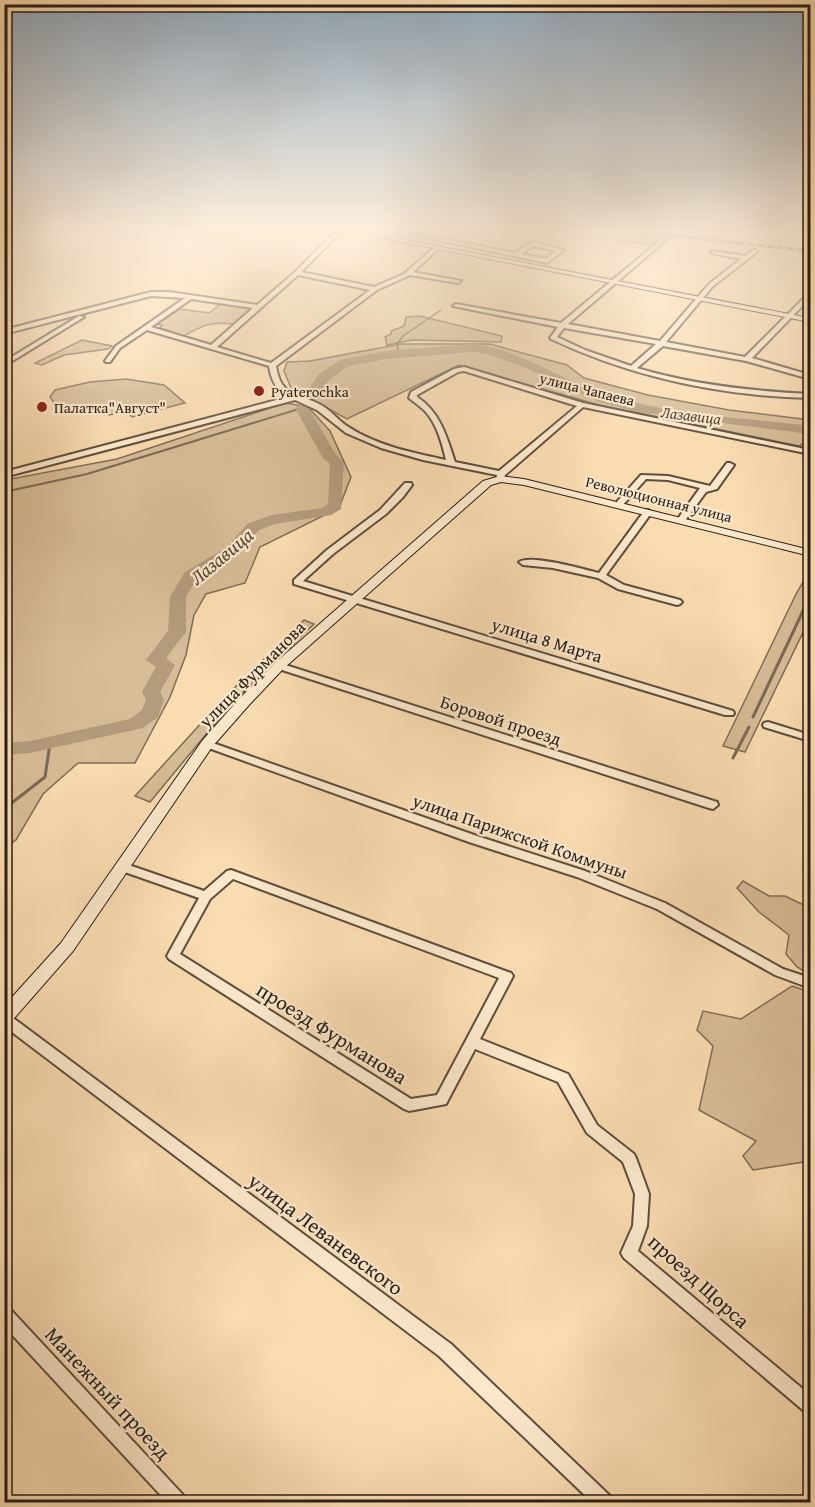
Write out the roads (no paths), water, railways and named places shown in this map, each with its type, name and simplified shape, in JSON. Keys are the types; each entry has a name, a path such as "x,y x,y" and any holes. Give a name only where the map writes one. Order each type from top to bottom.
{"main road":[{"path":"717,301 810,320"},
{"name":"Революционная улица","path":"500,477 619,504 810,553"},
{"name":"улица Фурманова","path":"4,1019 67,947 207,744 279,666 478,488 500,477"}],"street":[{"path":"4,332 126,301"},
{"path":"108,361 118,347 185,301"},
{"path":"215,301 258,307"},
{"path":"214,346 265,301"},
{"path":"273,365 358,301"},
{"path":"591,301 562,326 553,338 632,369 753,394 810,396"},
{"path":"632,369 661,344 697,301"},
{"path":"747,359 804,301"},
{"path":"456,306 747,359 810,377"},
{"path":"7,362 66,328 86,313"},
{"path":"147,327 273,365"},
{"path":"273,365 276,381 281,390 293,398 320,408 350,431 500,477"},
{"name":"улица Чапаева","path":"451,463 444,436 435,419 422,403 413,399 414,394 437,380 456,370 464,369 582,405 810,452"},
{"path":"4,475 293,398"},
{"name":"улица Фурманова","path":"500,477 582,405"},
{"path":"681,520 703,490 714,487 730,465"},
{"path":"619,504 644,477 668,478 709,488"},
{"name":"улица 8 Марта","path":"408,485 398,501 370,525 336,547 297,582 729,713"},
{"path":"601,576 648,512"},
{"path":"523,561 601,576 621,587 677,602"},
{"name":"Боровой проезд","path":"279,666 713,805"},
{"path":"768,725 810,738"},
{"name":"улица Парижской Коммуны","path":"207,744 473,839 581,874 662,906 779,972 810,983"},
{"path":"123,867 206,896"},
{"name":"проезд Фурманова","path":"231,874 507,976 472,1042 441,1100 409,1106 173,956 206,896 231,874"},
{"name":"улица Леваневского","path":"4,1019 445,1350 604,1503"},
{"name":"проезд Щорса","path":"472,1042 563,1078 592,1129 629,1158 642,1194 640,1226 629,1253 810,1405"},
{"name":"Манежный проезд","path":"4,1314 178,1503"}],"waterway":[{"path":"399,354 397,344 403,336 441,310"},
{"name":"Лазавица","path":"310,397 324,377 344,363 387,355 473,348 490,350 534,366 602,398 637,408 810,430"},
{"path":"4,492 87,474 302,408"},
{"name":"Лазавица","path":"4,749 30,747 136,724 151,713 155,700 151,692 166,665 155,660 177,632 178,597 191,575 233,550 253,527 272,520 326,512 336,506 337,462 330,458 302,408"},
{"path":"753,717 810,596"},
{"path":"733,758 749,727"},
{"path":"4,809 45,777 50,743"}],"place":[{"name":"Pyaterochka","path":"259,391"},
{"name":"Палатка\"Август\"","path":"42,407"}]}
